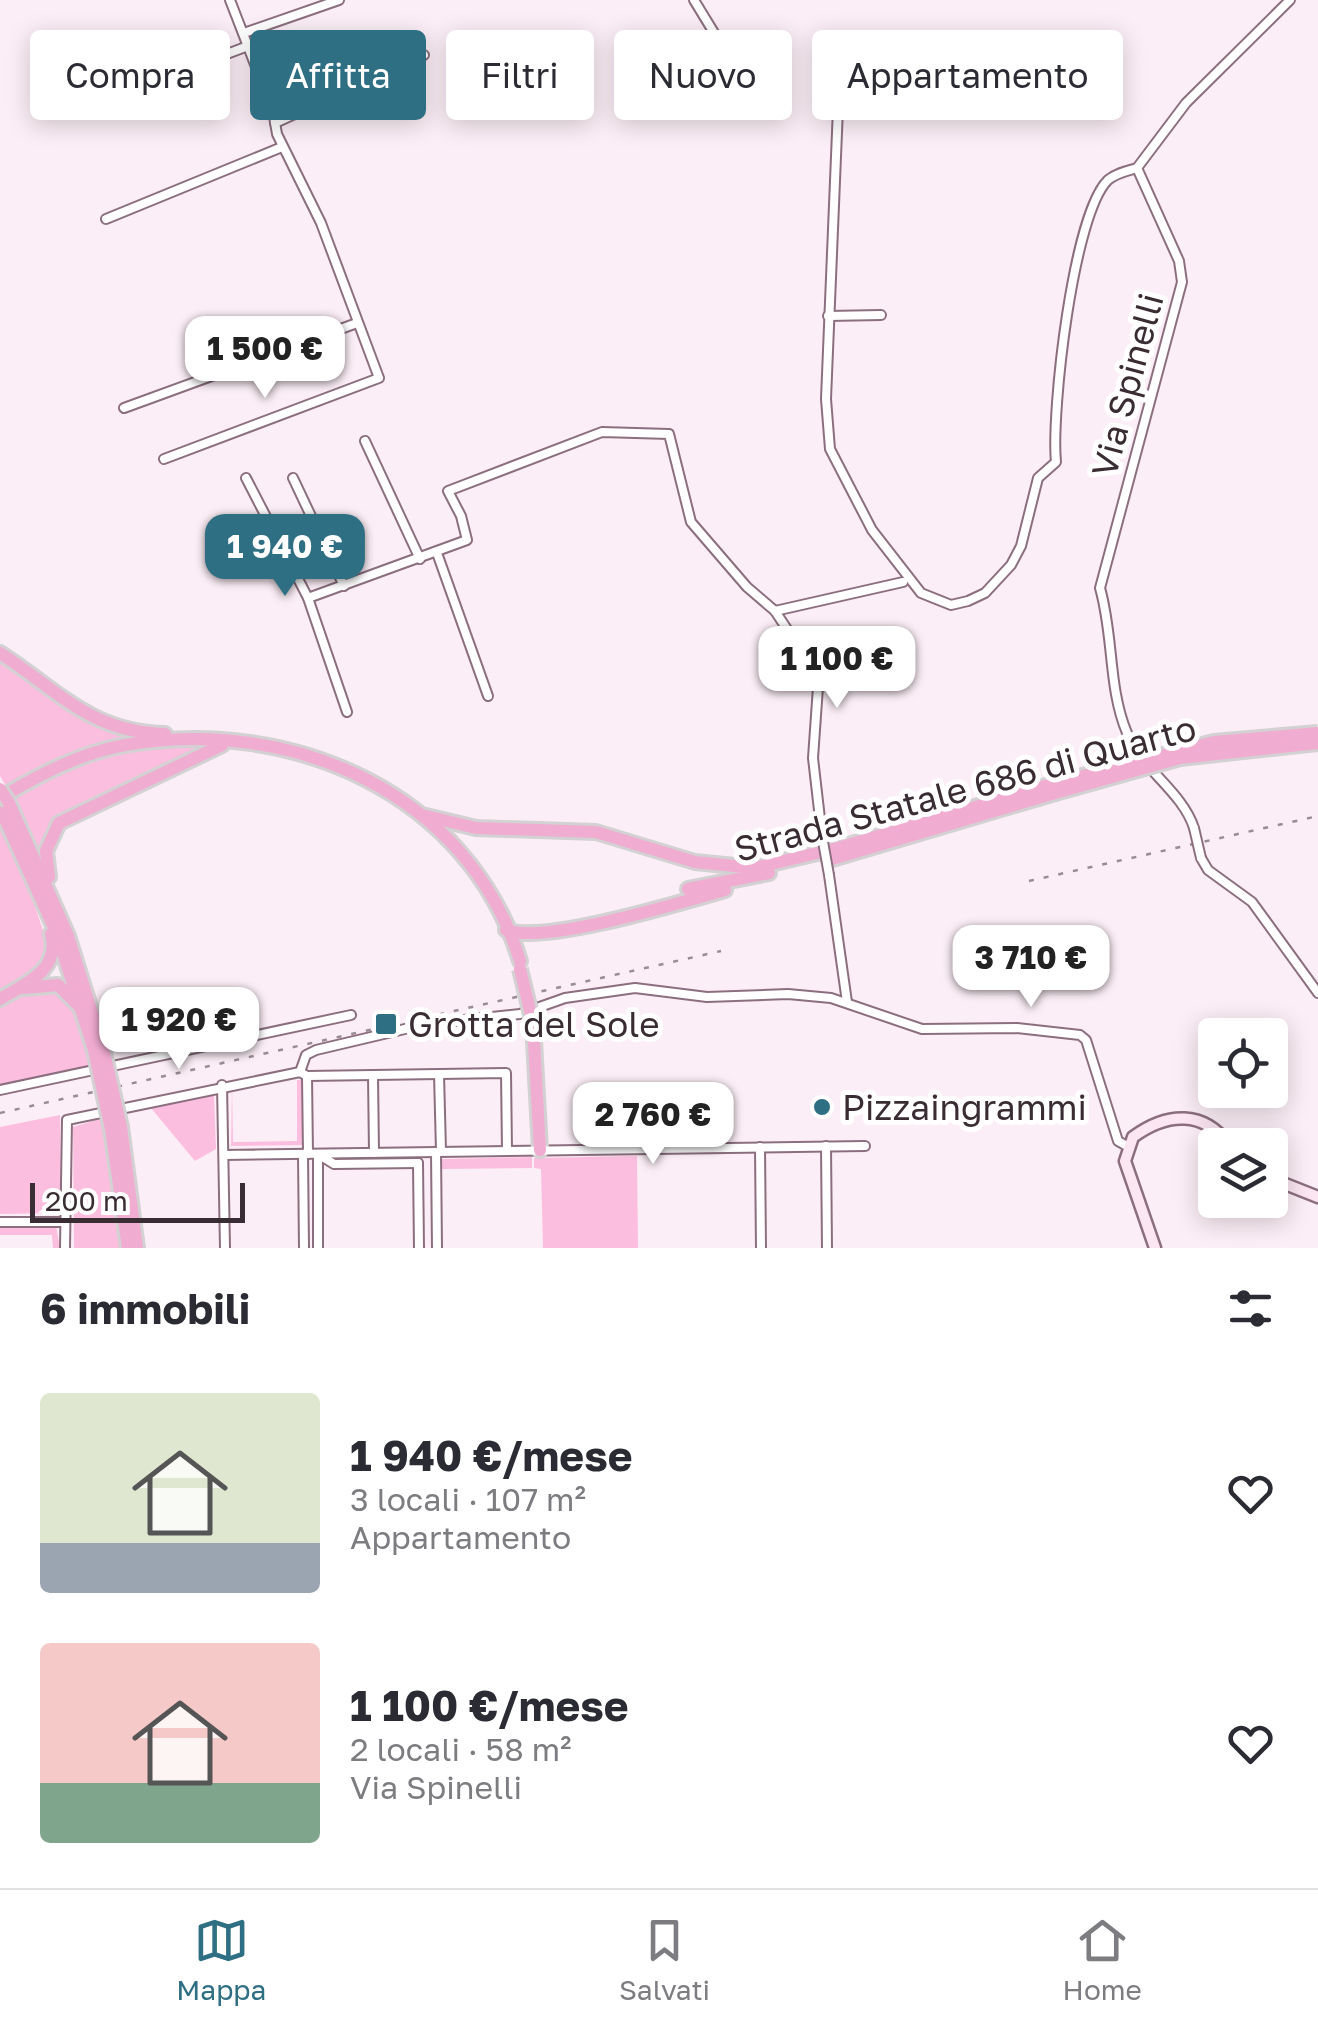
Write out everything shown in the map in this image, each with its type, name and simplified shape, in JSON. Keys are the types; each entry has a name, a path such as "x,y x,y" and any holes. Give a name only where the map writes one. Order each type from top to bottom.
{"highway":[{"path":"0,653 101,723 187,739"},
{"name":"Strada Statale 686 di Quarto","path":"688,889 862,851 1214,742 1318,734"},
{"path":"3,803 73,760 122,746 187,739 234,740 293,750 337,765 426,816 476,828 582,830 644,844 695,862 755,872"},
{"path":"49,886 46,851 58,823 139,787 196,754 234,740"},
{"name":"Strada Statale 686 di Quarto","path":"1054,789 1180,758 1318,743"},
{"path":"0,789 99,1049"},
{"path":"3,803 49,886 99,1049 137,1248"},
{"path":"405,804 458,854"},
{"path":"426,816 476,877 506,929 520,965 533,1023 540,1150"},
{"path":"458,854 460,837 476,828"},
{"path":"506,929 531,932 617,919 744,884 755,872"},
{"path":"0,1000 21,988 51,961 51,918"},
{"path":"520,965 521,943 531,932"},
{"path":"21,988 58,985 82,1010"},
{"path":"116,1128 128,1248"}],"street":[{"path":"164,458 378,378 321,224 282,147 230,0"},
{"path":"244,34 338,0"},
{"path":"694,0 712,30"},
{"path":"1136,168 1186,103 1290,0"},
{"path":"230,53 248,46"},
{"path":"275,123 282,120"},
{"path":"775,611 905,581 872,530 830,449 826,399 837,120"},
{"path":"106,219 282,147"},
{"name":"Via Spinelli","path":"905,581 926,596 956,604 985,593 1017,555 1038,478 1056,462 1053,421 1074,274 1097,197 1107,181 1136,168 1179,261 1182,282 1100,588 1112,631 1113,683 1125,729 1194,828 1208,870 1252,902 1318,993"},
{"path":"828,316 882,315"},
{"path":"124,408 356,323"},
{"path":"308,598 467,540 461,516 449,498 448,492 454,486 496,476 602,432 669,434 691,522 747,587 775,611 800,644 818,687 813,758 847,1002"},
{"path":"365,441 420,559"},
{"path":"246,478 308,598 347,712"},
{"path":"293,478 344,586"},
{"path":"437,553 488,696"},
{"path":"318,1248 303,1074 306,1055 426,1024 530,1012 565,998 608,990 635,988 707,997 788,994 847,1002 922,1030 1017,1028 1083,1036 1118,1142 1128,1146"},
{"path":"0,1090 351,1015"},
{"path":"65,1248 66,1120 222,1084 303,1074 506,1073 507,1150"},
{"path":"437,1248 439,1074"},
{"path":"372,1075 374,1153"},
{"path":"222,1084 225,1248"},
{"path":"1155,1248 1128,1172 1128,1146 1148,1128 1194,1118 1216,1128"},
{"path":"826,1146 828,1248"},
{"path":"224,1155 864,1146"},
{"path":"760,1147 761,1248"},
{"path":"418,1152 419,1248"},
{"path":"310,1154 330,1164 418,1163"},
{"path":"304,1248 310,1154"},
{"path":"1288,1186 1318,1198"},
{"path":"0,1222 64,1222"},
{"path":"418,1228 437,1228"},
{"path":"304,1230 318,1230"}],"shaded area":[{"path":"0,657 135,737 7,788 0,776"},
{"path":"202,745 50,829 41,855 12,798 57,775 104,758 152,747"},
{"path":"0,823 25,877 49,948 36,968 0,990"},
{"path":"52,987 72,1005 92,1068 0,1085 0,1006 37,988"},
{"path":"297,1080 302,1080 302,1145 231,1146 232,1086 233,1142 297,1141"},
{"path":"214,1094 216,1149 195,1161 151,1108"},
{"path":"60,1115 61,1213 0,1214 0,1127"},
{"path":"103,1118 122,1248 74,1248 73,1127"},
{"path":"637,1156 638,1248 543,1248 541,1169 534,1168 534,1158"},
{"path":"532,1157 532,1168 442,1169 442,1159"},
{"path":"0,1225 56,1226 60,1248 53,1248 52,1235 0,1235"}],"railway":[{"path":"1029,881 1318,816"},
{"path":"0,1113 721,951"}],"place":[{"name":"Grotta del Sole","path":"386,1024"},
{"name":"Pizzaingrammi","path":"822,1107"}]}
